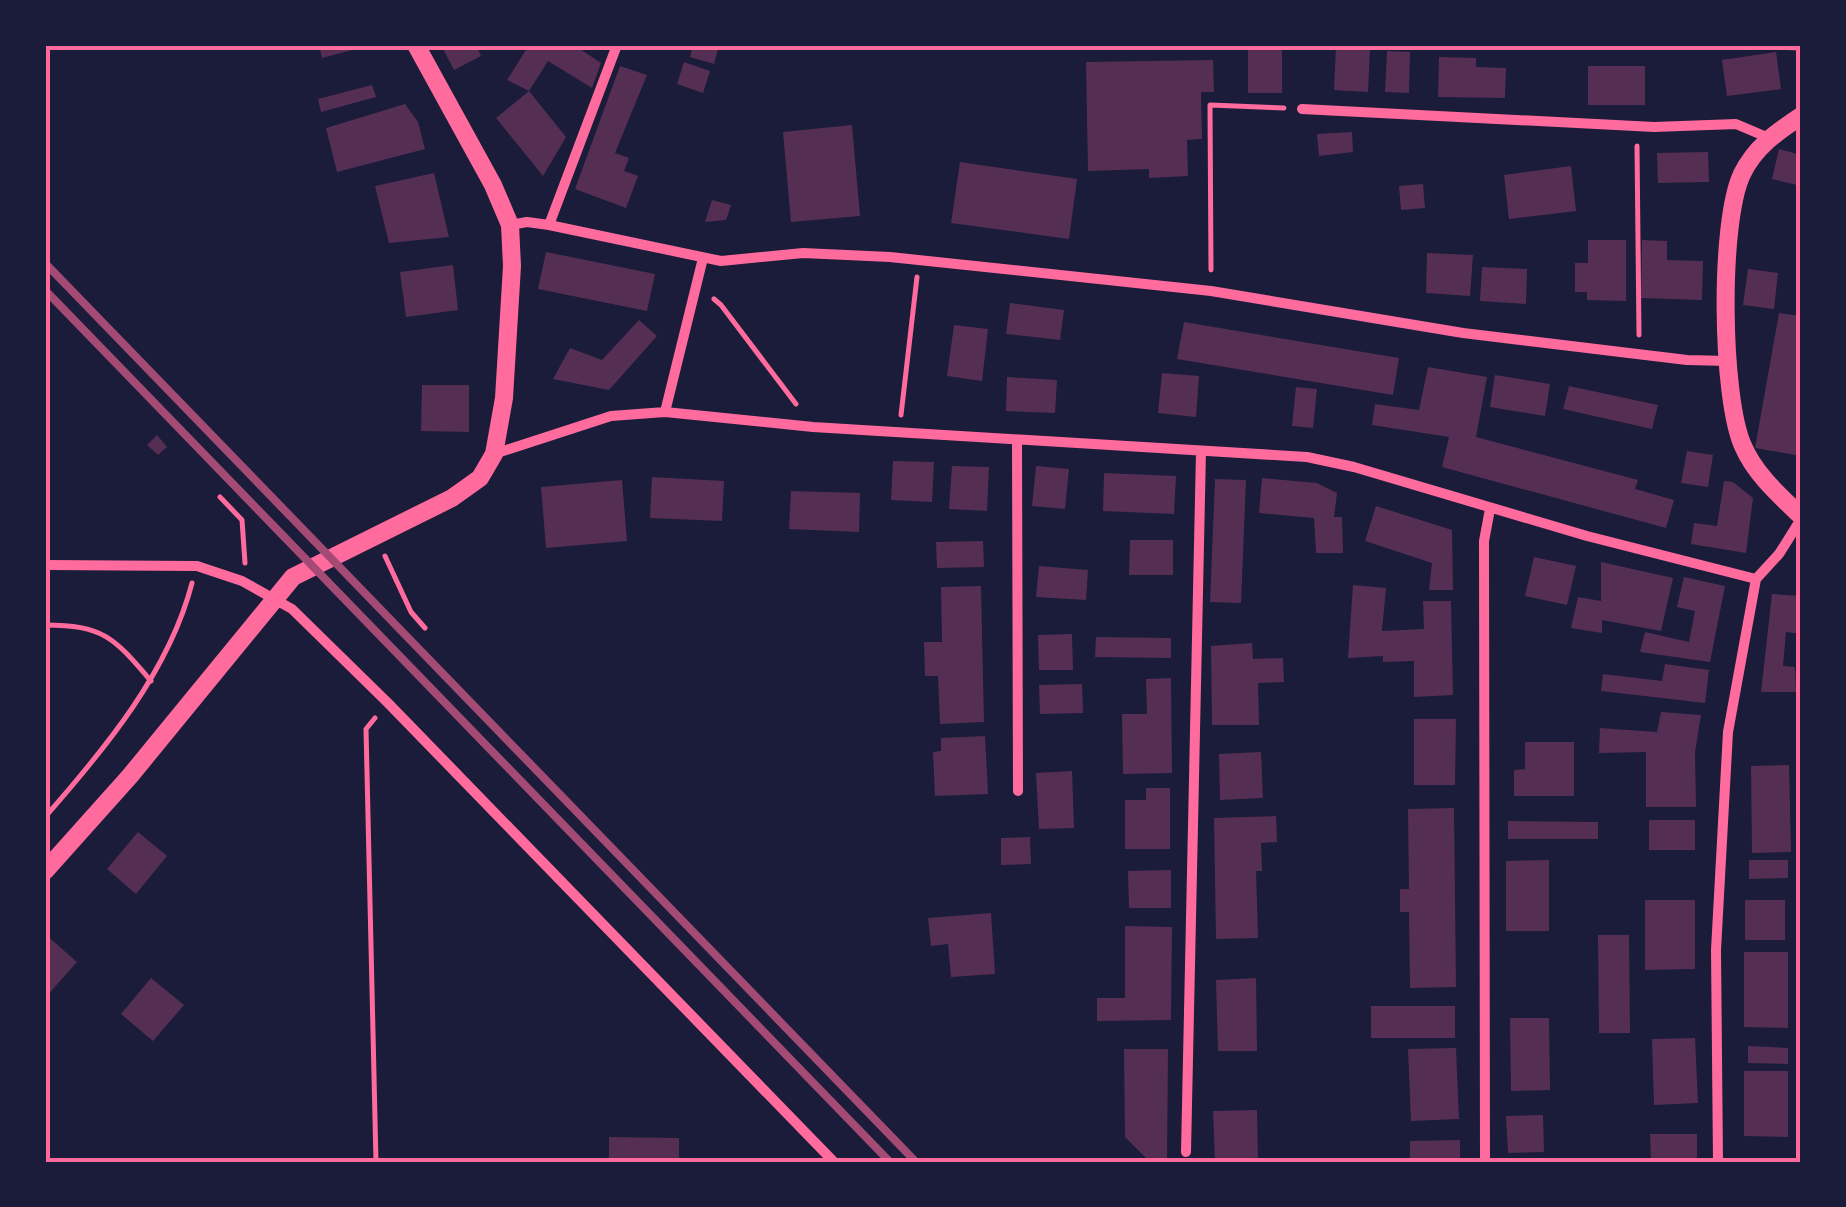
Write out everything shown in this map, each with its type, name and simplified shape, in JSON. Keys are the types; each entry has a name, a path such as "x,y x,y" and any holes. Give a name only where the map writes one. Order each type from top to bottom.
{"street":[{"path":"45,870 130,776 293,576 452,498 480,478 494,454 504,398 512,255 510,226 493,185 416,45"},
{"path":"549,226 617,45"},
{"path":"1302,109 1637,126 1736,124 1769,138"},
{"path":"1718,1162 1716,950 1728,732 1756,579 1779,554 1801,518 1759,473 1742,445 1734,415 1728,360 1731,215 1741,176 1756,151 1801,116"},
{"path":"510,226 527,222 721,261 843,252 1211,292 1463,333 1687,360 1728,360"},
{"path":"665,412 703,258"},
{"path":"494,454 611,416 665,412 813,427 1306,456 1756,579"},
{"path":"1018,440 1018,791"},
{"path":"1186,1152 1201,451"},
{"path":"1485,1162 1484,541 1490,509"},
{"path":"45,565 197,566 274,596 313,628 388,703 834,1162"}],"path":[{"path":"1211,292 1210,105 1302,109"},
{"path":"1637,126 1639,353"},
{"path":"899,432 919,260"},
{"path":"696,288 721,305 813,427"},
{"path":"220,497 242,520 246,555 242,581"},
{"path":"384,554 424,628"},
{"path":"45,818 151,680 186,608 197,566"},
{"path":"45,624 78,625 118,642 151,680"},
{"path":"376,1162 366,729 388,703"}],"building":[{"path":"319,45 366,45 367,46 322,58"},
{"path":"441,45 476,45 481,56 454,70"},
{"path":"529,45 574,45 601,63 592,88 548,61 529,91 507,80"},
{"path":"693,45 718,49 714,64 690,57"},
{"path":"1248,45 1282,45 1282,93 1248,93"},
{"path":"1801,45 1801,52 1765,47"},
{"path":"1336,47 1370,48 1368,92 1334,90"},
{"path":"1387,51 1410,52 1409,93 1385,92"},
{"path":"1776,52 1781,89 1727,96 1722,60"},
{"path":"1439,57 1476,58 1476,67 1506,68 1505,98 1438,97"},
{"path":"1213,60 1214,92 1201,92 1202,139 1187,140 1188,176 1149,178 1149,169 1088,171 1086,62"},
{"path":"684,62 710,71 703,93 677,84"},
{"path":"620,66 647,75 615,153 629,158 624,171 638,176 626,208 575,189"},
{"path":"1588,66 1645,66 1645,105 1588,105"},
{"path":"372,85 376,97 321,112 318,99"},
{"path":"529,91 566,137 543,176 496,118"},
{"path":"405,104 418,122 425,149 337,172 326,128"},
{"path":"852,125 860,216 791,222 783,132"},
{"path":"1352,132 1353,152 1319,156 1317,134"},
{"path":"1779,149 1801,155 1801,186 1772,179"},
{"path":"1708,152 1709,182 1658,183 1657,153"},
{"path":"960,162 1077,179 1069,239 951,223"},
{"path":"1571,166 1576,211 1509,219 1504,175"},
{"path":"434,173 449,237 389,243 375,186"},
{"path":"1423,184 1425,208 1401,210 1399,186"},
{"path":"712,200 731,205 726,220 705,222"},
{"path":"1588,240 1626,240 1626,301 1587,300 1587,292 1575,292 1575,263 1588,263"},
{"path":"1642,240 1667,241 1667,260 1703,261 1702,300 1641,298"},
{"path":"546,252 655,274 647,311 538,289"},
{"path":"1427,253 1473,255 1470,296 1426,293"},
{"path":"453,265 458,310 406,317 400,272"},
{"path":"1482,267 1527,269 1526,304 1480,301"},
{"path":"1748,269 1778,273 1774,309 1743,305"},
{"path":"1010,303 1064,310 1060,340 1006,334"},
{"path":"1779,313 1801,316 1801,456 1755,448"},
{"path":"639,320 657,336 609,390 553,379 570,348 602,360"},
{"path":"1184,322 1399,358 1393,395 1177,359"},
{"path":"954,325 988,329 982,381 947,376"},
{"path":"1428,367 1487,377 1476,437 1638,480 1635,489 1674,500 1666,528 1442,467 1449,437 1372,425 1375,404 1419,410"},
{"path":"1162,373 1199,376 1196,417 1158,413"},
{"path":"1495,375 1550,384 1545,416 1490,407"},
{"path":"1007,377 1057,380 1055,413 1006,411"},
{"path":"422,385 469,385 469,432 421,431"},
{"path":"1569,386 1658,405 1652,429 1563,409"},
{"path":"1296,387 1317,389 1313,428 1292,426"},
{"path":"157,435 167,447 158,455 147,445"},
{"path":"1687,451 1713,455 1708,487 1681,483"},
{"path":"893,461 934,462 932,502 891,500"},
{"path":"952,466 989,467 987,511 949,509"},
{"path":"1036,466 1069,469 1065,509 1032,506"},
{"path":"1104,473 1176,476 1174,514 1103,511"},
{"path":"652,477 724,481 722,521 650,518"},
{"path":"1262,478 1317,483 1337,493 1334,517 1342,517 1343,553 1316,553 1314,518 1259,513"},
{"path":"1215,479 1246,480 1241,603 1210,602"},
{"path":"622,480 627,541 546,548 541,487"},
{"path":"1724,481 1733,482 1753,498 1746,553 1691,544 1694,523 1717,526"},
{"path":"791,491 860,493 859,532 789,529"},
{"path":"1376,506 1452,530 1453,590 1429,590 1432,563 1365,541"},
{"path":"1130,540 1173,540 1173,575 1129,575"},
{"path":"983,541 984,567 937,568 936,542"},
{"path":"1534,557 1576,566 1567,605 1525,596"},
{"path":"1601,562 1673,578 1661,631 1602,620 1602,633 1571,628 1578,597 1601,601"},
{"path":"1039,566 1088,570 1086,600 1036,597"},
{"path":"1684,577 1725,586 1710,662 1640,652 1645,632 1689,642 1695,611 1677,607"},
{"path":"1353,585 1386,588 1382,631 1424,629 1423,601 1451,601 1453,695 1414,697 1414,661 1383,662 1383,656 1348,658"},
{"path":"981,586 984,722 940,724 938,676 925,676 924,642 942,642 941,587"},
{"path":"1772,594 1801,596 1801,634 1786,632 1783,666 1795,667 1796,692 1761,692"},
{"path":"1072,634 1073,670 1039,670 1038,635"},
{"path":"1096,637 1171,638 1171,658 1095,657"},
{"path":"1252,643 1253,659 1283,658 1284,682 1258,683 1259,725 1212,725 1211,646"},
{"path":"1665,664 1709,670 1705,703 1601,691 1603,674 1662,681"},
{"path":"1171,678 1172,773 1123,774 1122,714 1147,714 1146,679"},
{"path":"1082,684 1083,713 1040,714 1039,685"},
{"path":"1661,712 1701,715 1695,752 1696,807 1646,807 1646,752 1599,753 1600,728 1657,732"},
{"path":"1414,719 1456,719 1455,785 1414,785"},
{"path":"985,736 988,794 935,796 933,752 941,751 941,738"},
{"path":"1525,742 1574,742 1574,796 1514,796 1514,770 1525,769"},
{"path":"1261,752 1263,798 1220,800 1219,754"},
{"path":"1789,765 1791,852 1752,853 1751,766"},
{"path":"1072,771 1074,828 1039,829 1036,773"},
{"path":"1146,788 1170,788 1170,849 1125,849 1125,800 1146,800"},
{"path":"1454,808 1456,987 1410,988 1409,912 1400,912 1400,889 1409,889 1408,809"},
{"path":"1276,816 1277,842 1261,843 1262,871 1256,871 1258,938 1216,939 1214,818"},
{"path":"1649,820 1695,820 1695,850 1649,850"},
{"path":"1508,821 1598,822 1598,839 1508,839"},
{"path":"138,832 167,856 136,894 107,869"},
{"path":"1030,837 1031,864 1001,865 1001,838"},
{"path":"1549,860 1549,931 1506,931 1506,861"},
{"path":"1749,860 1788,860 1788,878 1749,879"},
{"path":"1171,870 1171,908 1129,908 1128,871"},
{"path":"1645,900 1695,900 1695,969 1645,970"},
{"path":"1745,900 1785,900 1785,940 1745,940"},
{"path":"991,913 995,974 951,977 948,944 931,946 928,918"},
{"path":"1125,926 1172,927 1171,1020 1097,1021 1097,998 1125,998"},
{"path":"45,934 77,962 45,998"},
{"path":"1598,935 1629,935 1630,1033 1599,1033"},
{"path":"1744,952 1788,952 1788,1028 1744,1027"},
{"path":"151,978 184,1005 153,1041 121,1014"},
{"path":"1256,978 1257,1051 1218,1051 1216,980"},
{"path":"1371,1006 1455,1006 1455,1038 1371,1038"},
{"path":"1510,1018 1549,1018 1550,1090 1511,1091"},
{"path":"1695,1038 1698,1103 1654,1105 1652,1039"},
{"path":"1748,1046 1788,1048 1788,1064 1748,1063"},
{"path":"1456,1048 1459,1119 1411,1121 1408,1049"},
{"path":"1124,1049 1168,1049 1167,1162 1150,1162 1125,1137"},
{"path":"1744,1071 1788,1071 1788,1137 1744,1136"},
{"path":"1257,1110 1258,1162 1215,1162 1213,1111"},
{"path":"1543,1115 1544,1152 1508,1153 1506,1116"},
{"path":"1650,1134 1697,1134 1697,1162 1651,1162"},
{"path":"609,1137 679,1138 679,1162 609,1162"},
{"path":"1460,1140 1460,1162 1410,1162 1410,1141"}],"railway":[{"path":"45,263 916,1162"},
{"path":"45,290 890,1162"}]}
